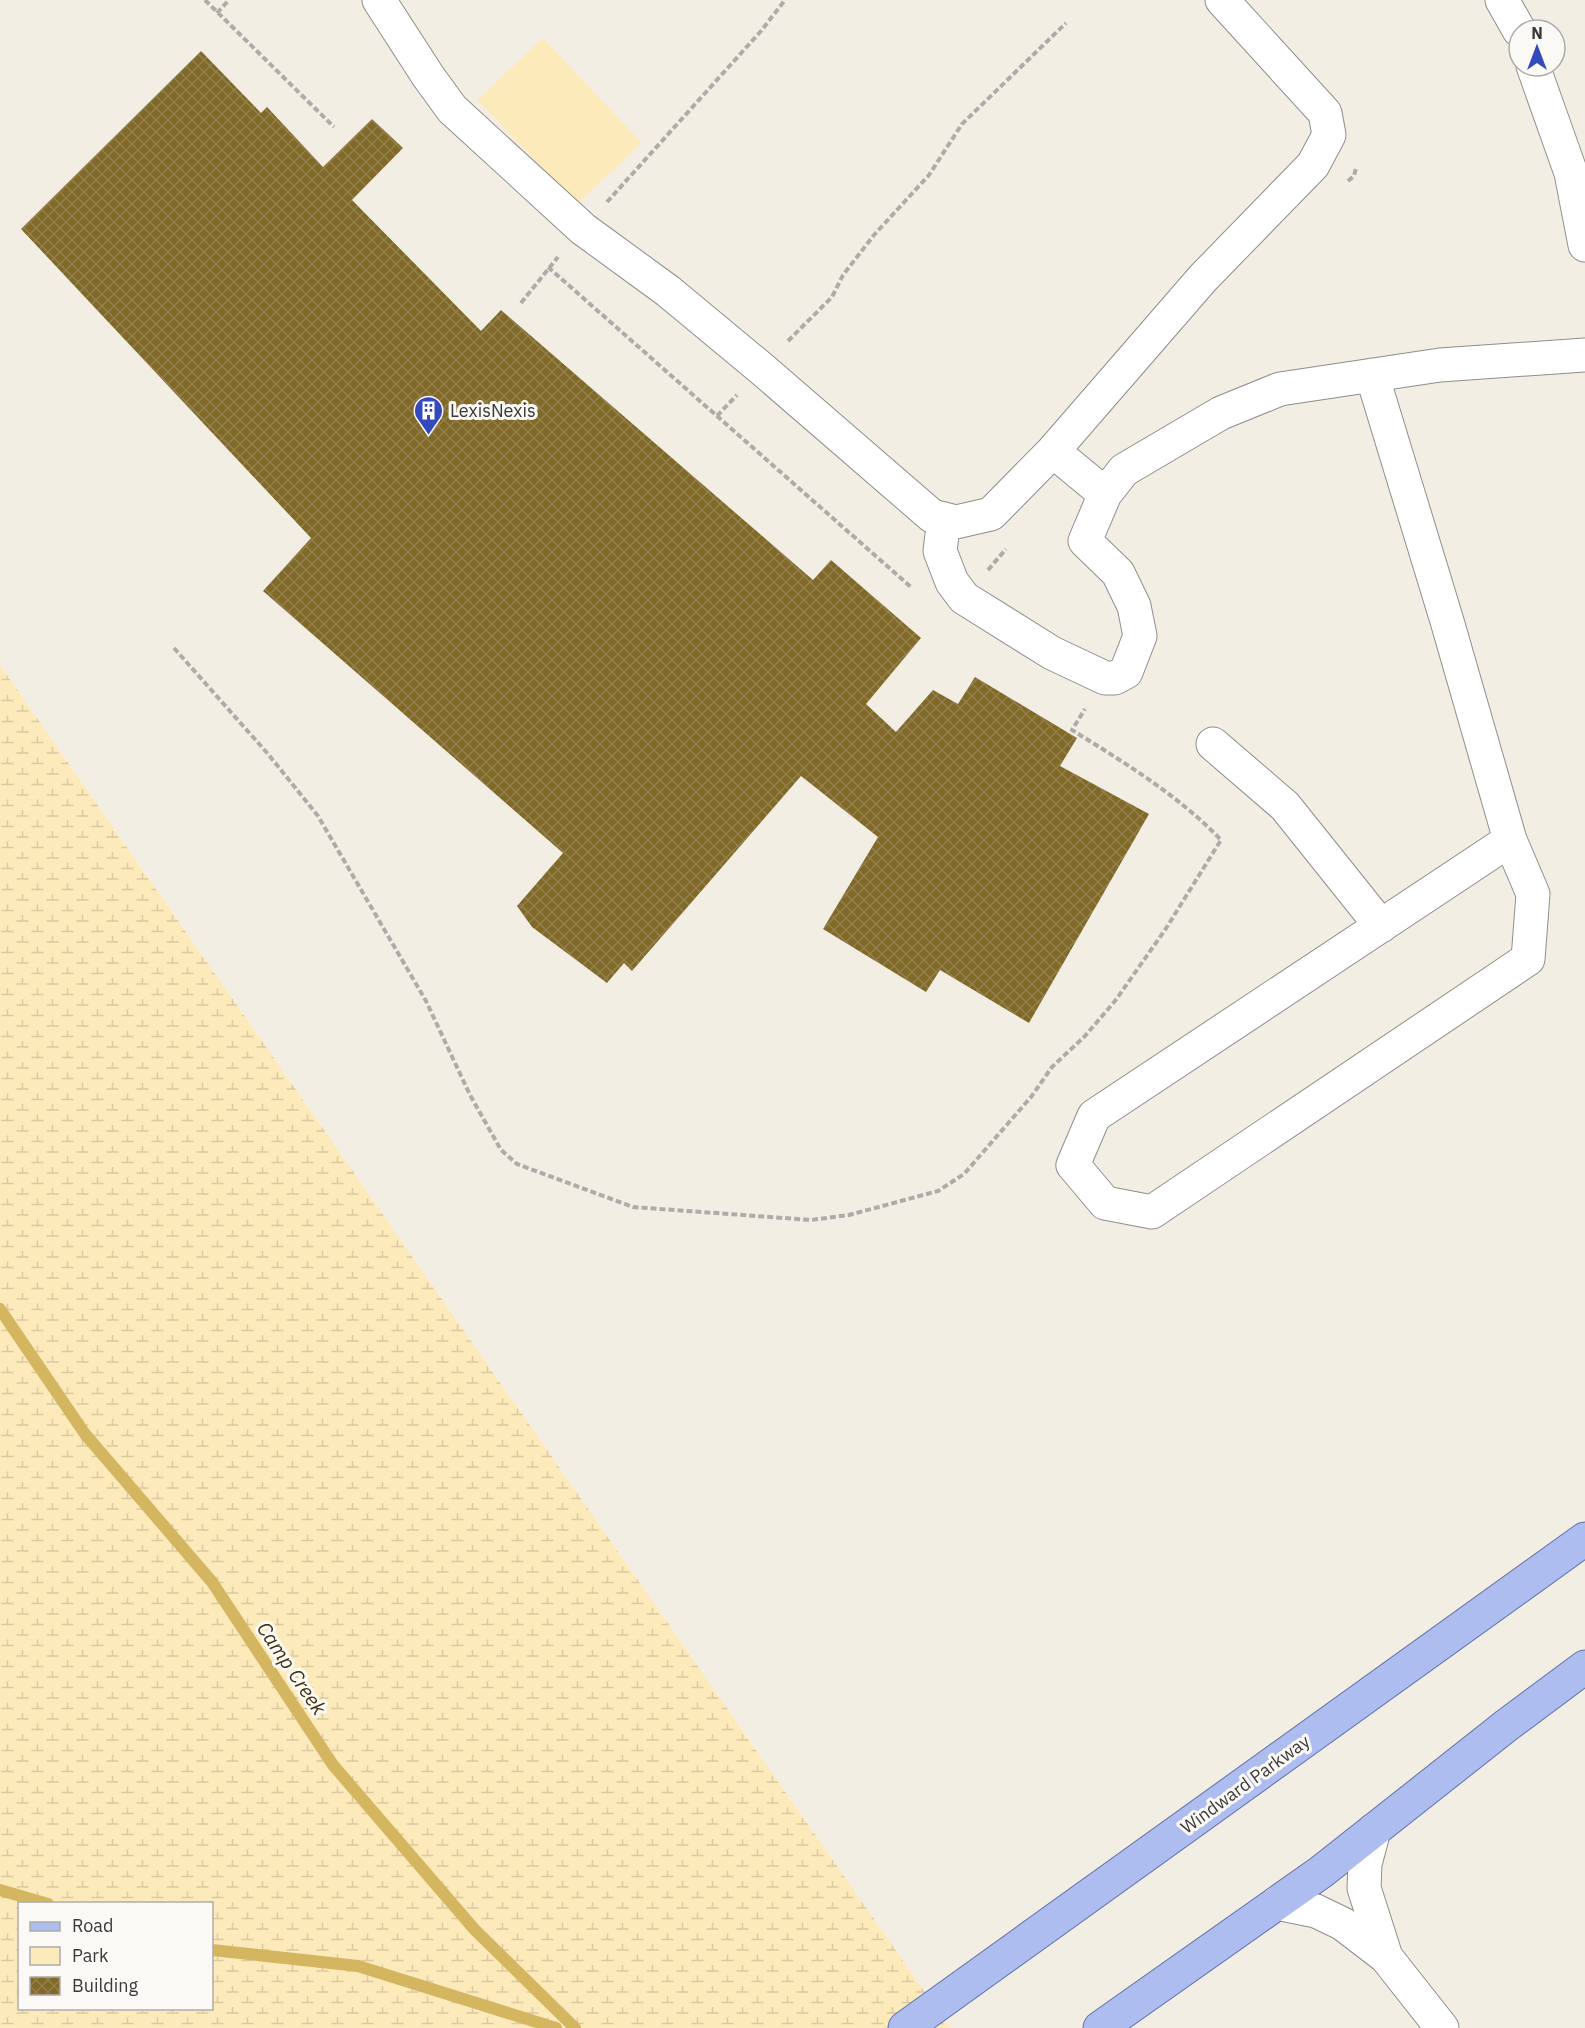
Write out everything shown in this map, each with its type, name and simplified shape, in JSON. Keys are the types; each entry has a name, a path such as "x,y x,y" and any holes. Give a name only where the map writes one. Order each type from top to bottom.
{"main road":[{"name":"Windward Parkway","path":"904,2028 1585,1539"},
{"path":"1100,2028 1277,1903 1585,1667"}],"street":[{"path":"379,0 452,109 583,229 668,291 932,516 956,522 991,514 1053,450 1203,278 1313,165 1329,135 1325,113 1221,0"},
{"path":"1502,0 1513,18"},
{"path":"1537,78 1571,173 1585,245"},
{"path":"944,519 940,551 952,582 964,598 1052,653 1105,678 1115,678 1126,672 1140,636 1134,606 1118,573 1085,541 1105,495 1124,470 1221,413 1280,388 1440,365 1585,355"},
{"path":"1372,375 1447,621 1510,840 1533,894 1528,959 1152,1212 1105,1203 1073,1165 1094,1116 1510,840"},
{"path":"1053,450 1105,495"},
{"path":"1213,744 1286,806 1381,926"},
{"path":"1374,1830 1365,1864 1364,1888 1386,1957"},
{"path":"1277,1903 1317,1911 1343,1924 1386,1957 1442,2028"}],"path":[{"path":"205,0 334,127"},
{"path":"217,13 229,0"},
{"path":"521,303 548,267 761,31 785,0"},
{"path":"717,416 832,297 843,275 874,235 929,175 962,124 1066,23"},
{"path":"548,267 914,590"},
{"path":"174,648 268,754 318,816 426,1001 470,1095 501,1150 517,1164 633,1207 800,1219 849,1215 906,1201 939,1191 964,1174 1031,1097 1052,1067 1085,1036 1115,1002 1165,930 1221,840 1197,815 1139,772 1072,730 1085,708 1076,702"}],"shaded area":[{"path":"0,0 1585,0 1585,2028 950,2028 0,665"}],"green space":[{"path":"543,38 642,143 577,204 477,100"},
{"path":"0,665 950,2028 0,2028"}],"building":[{"name":"LexisNexis","path":"201,51 261,113 267,107 323,167 372,119 403,148 352,200 481,331 501,310 813,580 831,560 921,638 866,704 896,732 933,690 958,704 975,677 1077,738 1060,766 1149,814 1029,1023 940,970 926,992 823,929 878,837 801,776 632,971 624,963 607,983 532,927 517,906 563,853 263,591 311,538 21,229"}],"waterway":[{"name":"Camp Creek","path":"0,1309 85,1434 212,1582 333,1765 475,1930 575,2028"},
{"path":"0,1890 41,1902"},
{"path":"213,1950 358,1966 556,2028"}],"place":[{"name":"LexisNexis","path":"429,436"}]}
